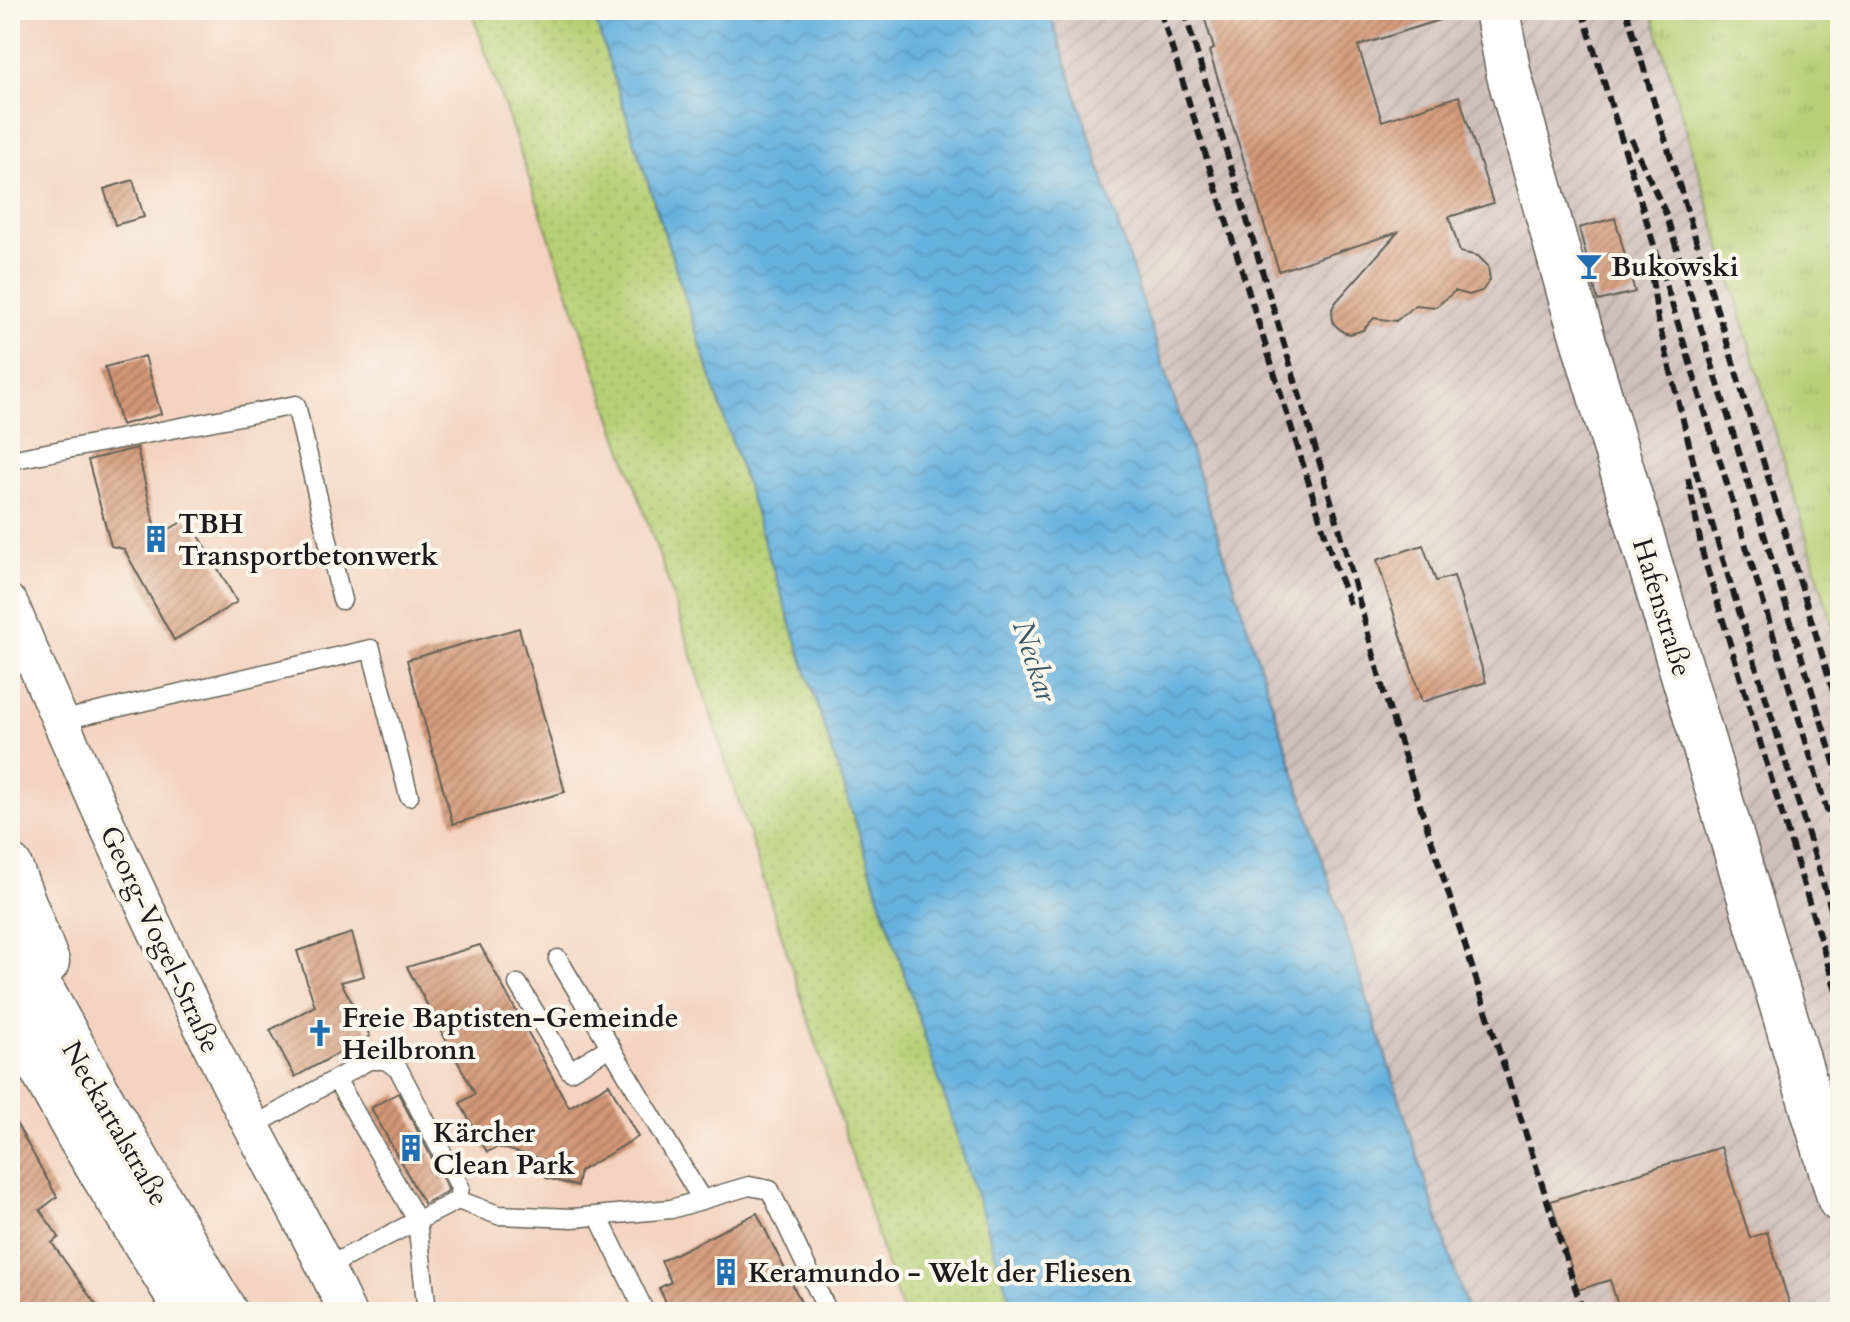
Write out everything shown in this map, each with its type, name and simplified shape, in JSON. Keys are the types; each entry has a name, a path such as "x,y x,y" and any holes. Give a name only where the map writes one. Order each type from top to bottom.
{"main road":[{"name":"Hafenstraße","path":"1497,10 1509,75 1571,299 1840,1200"},
{"path":"10,867 101,1098"},
{"name":"Neckartalstraße","path":"10,932 101,1098 225,1312"},
{"name":"Neckartalstraße","path":"10,1012 80,1138 188,1312"}],"street":[{"name":"Georg-Vogel-Straße","path":"10,604 59,721 152,922 347,1312"},
{"path":"80,1138 167,1312"},
{"path":"315,1312 325,1299 326,1267"}],"lane":[{"path":"10,460 296,405 342,600"},
{"path":"59,721 371,649 409,796"},
{"path":"558,959 702,1200"},
{"path":"518,984 570,1071 610,1047"},
{"path":"252,1127 369,1060 386,1060 399,1070 460,1187 458,1200"},
{"path":"336,1079 417,1220 427,1312"},
{"path":"326,1267 458,1200 498,1215 573,1218 671,1209 749,1186 770,1190 828,1312"},
{"path":"598,1216 645,1312"}],"shaded area":[{"path":"10,10 471,10 669,584 902,1312 10,1312"},
{"path":"1049,10 1651,10 1840,651 1840,1312 1468,1312"}],"green space":[{"path":"471,10 592,10 1014,1312 902,1312 669,584"},
{"path":"1651,10 1840,10 1840,651"}],"water":[{"name":"Neckar","path":"592,10 1049,10 1468,1312 1014,1312"}],"building":[{"path":"1202,10 1346,10 1348,17 1370,10 1454,10 1455,15 1358,46 1382,121 1459,96 1493,203 1449,217 1460,252 1478,256 1488,266 1490,280 1482,291 1469,295 1455,291 1436,307 1415,305 1396,321 1374,318 1363,330 1350,334 1333,323 1332,309 1398,232 1279,271 1209,51 1214,49"},
{"path":"133,180 144,217 115,225 104,189"},
{"path":"1615,218 1635,292 1598,301 1579,228"},
{"path":"145,356 161,414 121,425 105,367"},
{"name":"TBH Transportbetonwerk","path":"137,448 157,536 189,518 237,602 174,640 124,549 111,546 88,460"},
{"path":"1423,545 1436,581 1454,576 1486,682 1422,702 1377,560"},
{"path":"519,628 565,792 453,824 407,660"},
{"name":"Freie Baptisten-Gemeinde Heilbronn","path":"352,933 364,976 341,982 370,1036 295,1077 270,1030 315,1006 297,951"},
{"path":"480,945 569,1107 609,1084 638,1137 580,1171 577,1186 546,1178 550,1161 498,1147 487,1152 460,1103 475,1094 407,967"},
{"name":"Kärcher Clean Park","path":"398,1093 448,1189 424,1204 371,1108"},
{"path":"10,1112 57,1197 40,1210 59,1237 52,1243 101,1312 10,1312"},
{"path":"1721,1147 1750,1238 1767,1232 1792,1312 1620,1312 1610,1280 1578,1290 1551,1201"},
{"name":"Keramundo - Welt der Fliesen","path":"757,1213 806,1312 687,1312 682,1303 670,1310 659,1288 671,1282 661,1261"}],"railway":[{"path":"1160,10 1335,566 1350,604"},
{"path":"1184,10 1341,534 1384,693 1583,1312"},
{"path":"1582,10 1840,853"},
{"path":"1626,10 1840,714"},
{"path":"1631,139 1666,214 1840,782"},
{"path":"1649,259 1658,320 1696,472 1840,938"},
{"path":"1688,478 1703,555 1840,1004"}],"place":[{"name":"Bukowski","path":"1589,266"},
{"name":"TBH Transportbetonwerk","path":"156,539"},
{"name":"Freie Baptisten-Gemeinde Heilbronn","path":"320,1033"},
{"name":"Kärcher Clean Park","path":"411,1148"},
{"name":"Keramundo - Welt der Fliesen","path":"726,1272"}]}
